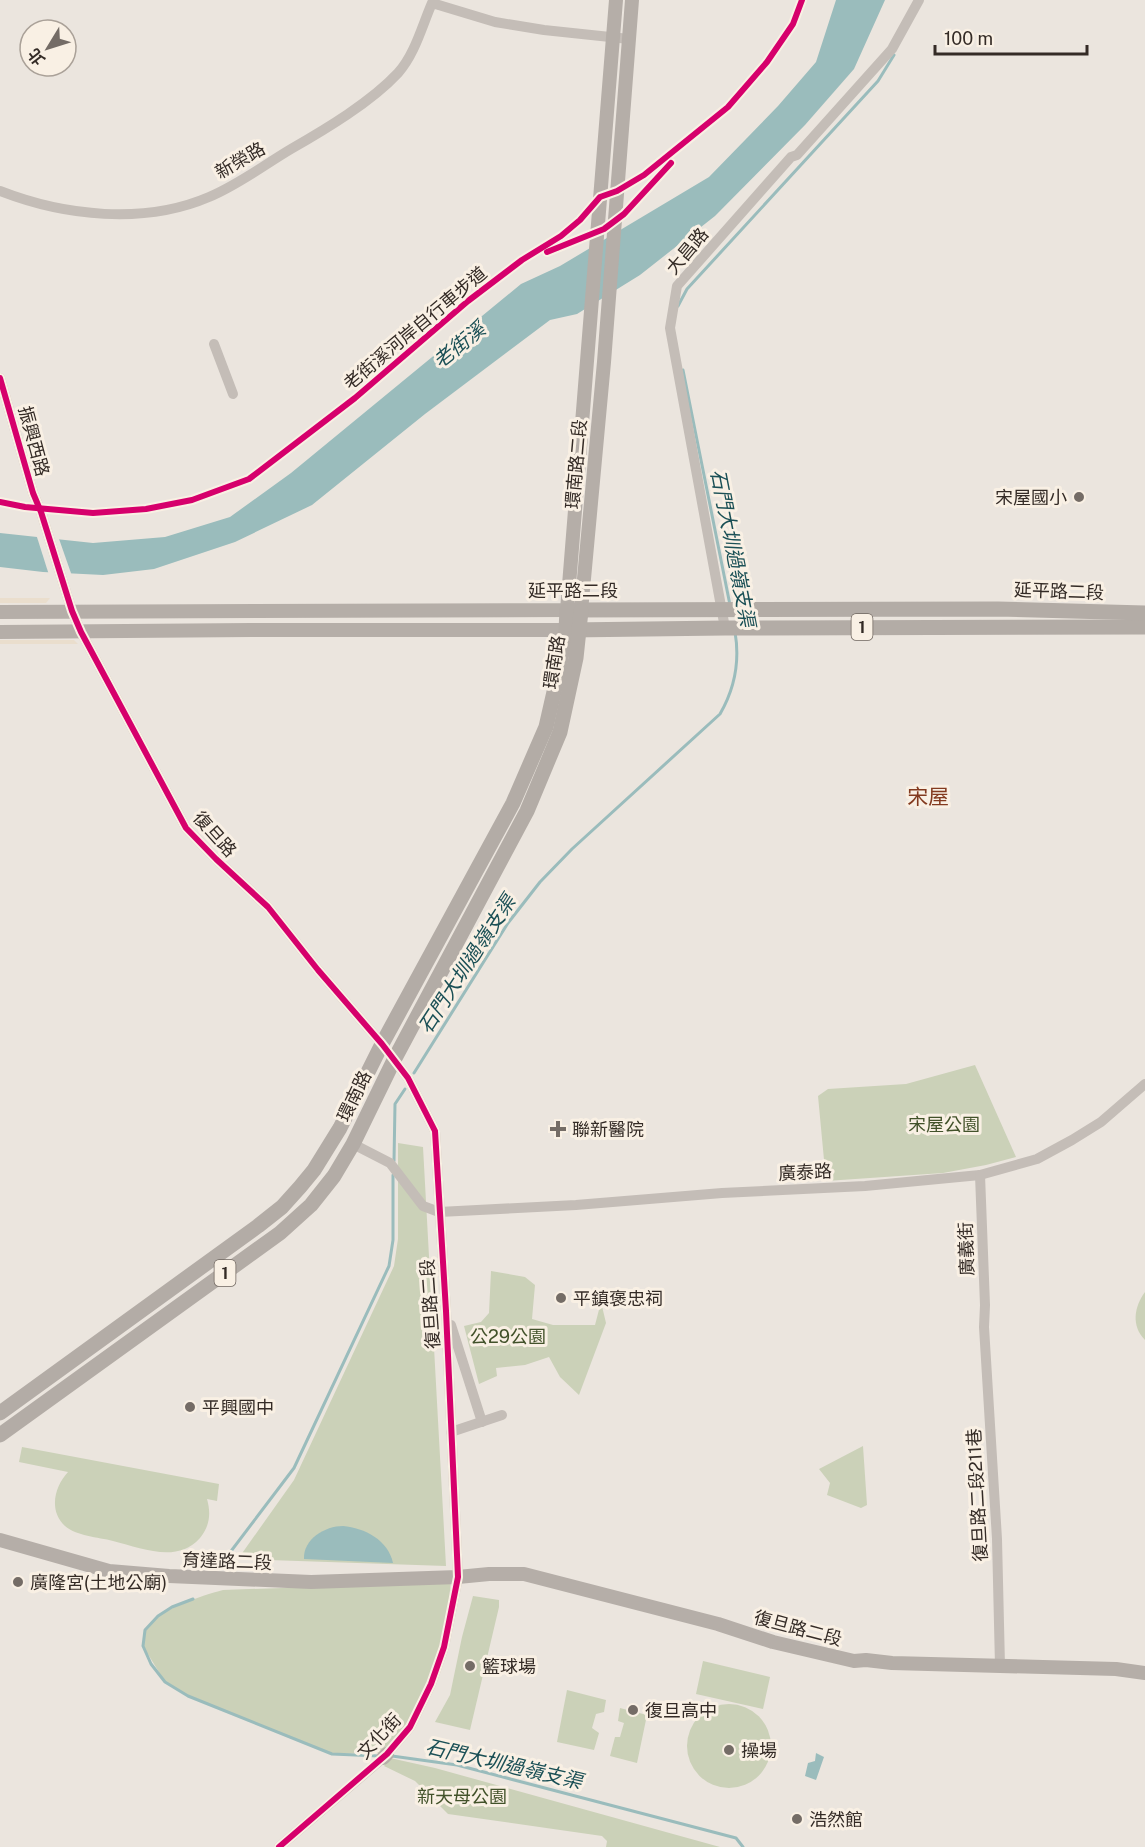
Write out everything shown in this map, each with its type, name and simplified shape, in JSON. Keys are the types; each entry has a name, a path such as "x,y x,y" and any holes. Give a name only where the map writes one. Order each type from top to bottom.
{"main road":[{"path":"613,37 616,0"},
{"path":"629,39 632,0"},
{"name":"環南路二段","path":"574,610 591,326 613,37"},
{"name":"環南路二段","path":"574,610 607,322 629,39"},
{"name":"延平路二段","path":"0,612 723,608 998,609 1145,613"},
{"name":"環南路","path":"0,1413 139,1314 282,1207 314,1170 340,1128 382,1044 513,803 546,727 572,630 574,610"},
{"name":"延平路二段","path":"0,632 1145,627"},
{"name":"環南路","path":"0,1435 280,1233 311,1205 334,1176 353,1144 394,1060 532,801 561,732 576,658 572,630"},
{"name":"復旦路二段","path":"382,1044 394,1060"},
{"path":"139,1314 150,1328"},
{"name":"育達路二段","path":"0,1540 109,1571 169,1576 311,1582 458,1577"},
{"name":"復旦路二段","path":"458,1577 489,1574 524,1575 718,1624 773,1642 854,1661 1143,1670"}],"street":[{"name":"大昌路","path":"725,628 670,328 677,286 791,157 797,155 812,139 892,49 917,0"},
{"name":"新榮路","path":"0,191 26,201 93,213 129,214 171,208 208,197 324,130 365,101 399,72 415,45 432,3 495,22 613,37"},
{"path":"613,37 629,39"},
{"path":"214,344 233,394"},
{"name":"振興西路","path":"0,378 33,493 72,611"},
{"name":"復旦路","path":"72,611 186,828 268,908 382,1044"},
{"name":"復旦路二段","path":"394,1060 408,1078 435,1131 458,1577"},
{"name":"廣泰路","path":"439,1212 864,1186 980,1174 1037,1159 1072,1140 1101,1122 1145,1084"},
{"path":"353,1144 390,1163 423,1206 439,1212"},
{"name":"廣義街","path":"980,1174 984,1323"},
{"path":"446,1311 482,1422"},
{"name":"復旦路二段211巷","path":"984,1323 997,1539 1000,1666"},
{"path":"451,1432 502,1415"},
{"name":"文化街","path":"279,1847 385,1756 410,1727 431,1684 444,1647 458,1577"}],"green space":[{"name":"宋屋公園","path":"975,1065 1016,1157 943,1173 826,1181 818,1096 828,1089 906,1084"},
{"path":"398,1143 423,1147 446,1566 238,1559 294,1480 394,1266 398,1239"},
{"name":"公29公園","path":"491,1271 525,1277 535,1285 532,1319 553,1325 595,1325 601,1302 606,1323 579,1395 560,1377 549,1357 525,1365 496,1368 497,1376 479,1384 464,1326 481,1322 489,1313"},
{"path":"1145,1292 1145,1340 1136,1323 1136,1310"},
{"path":"863,1446 867,1505 861,1508 827,1495 830,1483 819,1469"},
{"path":"22,1447 219,1484 217,1501 207,1499 209,1514 206,1529 191,1546 181,1550 159,1552 81,1534 65,1526 56,1513 57,1491 68,1472 19,1462"},
{"path":"451,1582 442,1655 410,1727 380,1753 332,1754 188,1696 165,1682 143,1646 147,1628 161,1615 181,1604 223,1590"},
{"name":"籃球場","path":"473,1596 499,1600 499,1607 470,1730 435,1722 450,1695"},
{"path":"703,1661 770,1677 763,1709 696,1694"},
{"path":"567,1690 606,1700 604,1712 596,1714 592,1728 599,1733 594,1750 557,1742"},
{"name":"操場","path":"729,1704 745,1707 759,1716 768,1730 771,1746 768,1762 759,1776 745,1785 729,1788 713,1785 699,1776 690,1762 687,1746 690,1730 699,1716 713,1707"},
{"path":"620,1708 647,1715 637,1763 610,1756 615,1737 620,1737 624,1723 618,1721"},
{"name":"新天母公園","path":"390,1758 435,1768 720,1847 606,1847 607,1841 602,1836 448,1814 415,1781 384,1766"}],"shaded area":[{"path":"0,598 50,598 46,603 0,603"},
{"path":"0,640 74,640 78,644 0,644"}],"water":[{"name":"老街溪","path":"836,0 885,0 854,69 805,125 715,216 640,275 577,314 550,320 425,414 312,505 235,542 154,569 103,575 0,567 0,533 93,543 165,537 230,517 291,473 521,284 560,266 709,177 778,106 816,62"},
{"path":"343,1526 359,1529 381,1542 393,1563 304,1559 307,1545 316,1535 329,1528"},
{"path":"816,1753 824,1757 816,1780 805,1776 808,1763 815,1761"}],"pier":[{"path":"36,534 58,536 72,576 49,575"}],"waterway":[{"name":"石門大圳過嶺支渠","path":"678,306 687,289 878,81 894,55"},
{"name":"石門大圳過嶺支渠","path":"683,370 730,605"},
{"name":"石門大圳過嶺支渠","path":"414,1073 508,923 540,882 572,849 720,714 735,674 737,653 735,632"},
{"name":"石門大圳過嶺支渠","path":"394,1161 395,1104 405,1089"},
{"name":"石門大圳過嶺支渠","path":"219,1567 294,1468 389,1266 393,1240 393,1175"},
{"name":"石門大圳過嶺支渠","path":"193,1599 172,1607 158,1616 145,1630 143,1646 151,1664 165,1682 188,1696 332,1754 379,1756"},
{"name":"石門大圳過嶺支渠","path":"392,1756 457,1765 736,1838 743,1847"}],"cycle path":[{"name":"老街溪河岸自行車步道","path":"0,502 25,507 93,513 146,509 192,500 249,479 355,398 468,301 522,260 561,236 580,220 600,197 617,191 644,175 728,107 767,62 793,24 802,0"},
{"path":"547,252 604,229 624,214 671,163"},
{"path":"0,378 33,493 72,611 186,828 268,907 318,970 382,1044 408,1078 435,1131 458,1577 444,1647 431,1684 410,1727 387,1754 279,1847"}],"place":[{"name":"宋屋國小","path":"1079,497"},
{"name":"聯新醫院","path":"558,1129"},
{"name":"平鎮褒忠祠","path":"561,1298"},
{"name":"平興國中","path":"190,1407"},
{"name":"廣隆宮(土地公廟)","path":"18,1582"},
{"name":"籃球場","path":"470,1666"},
{"name":"復旦高中","path":"633,1710"},
{"name":"操場","path":"729,1750"},
{"name":"浩然館","path":"797,1819"}],"district":[{"name":"宋屋","path":"928,796"}]}
